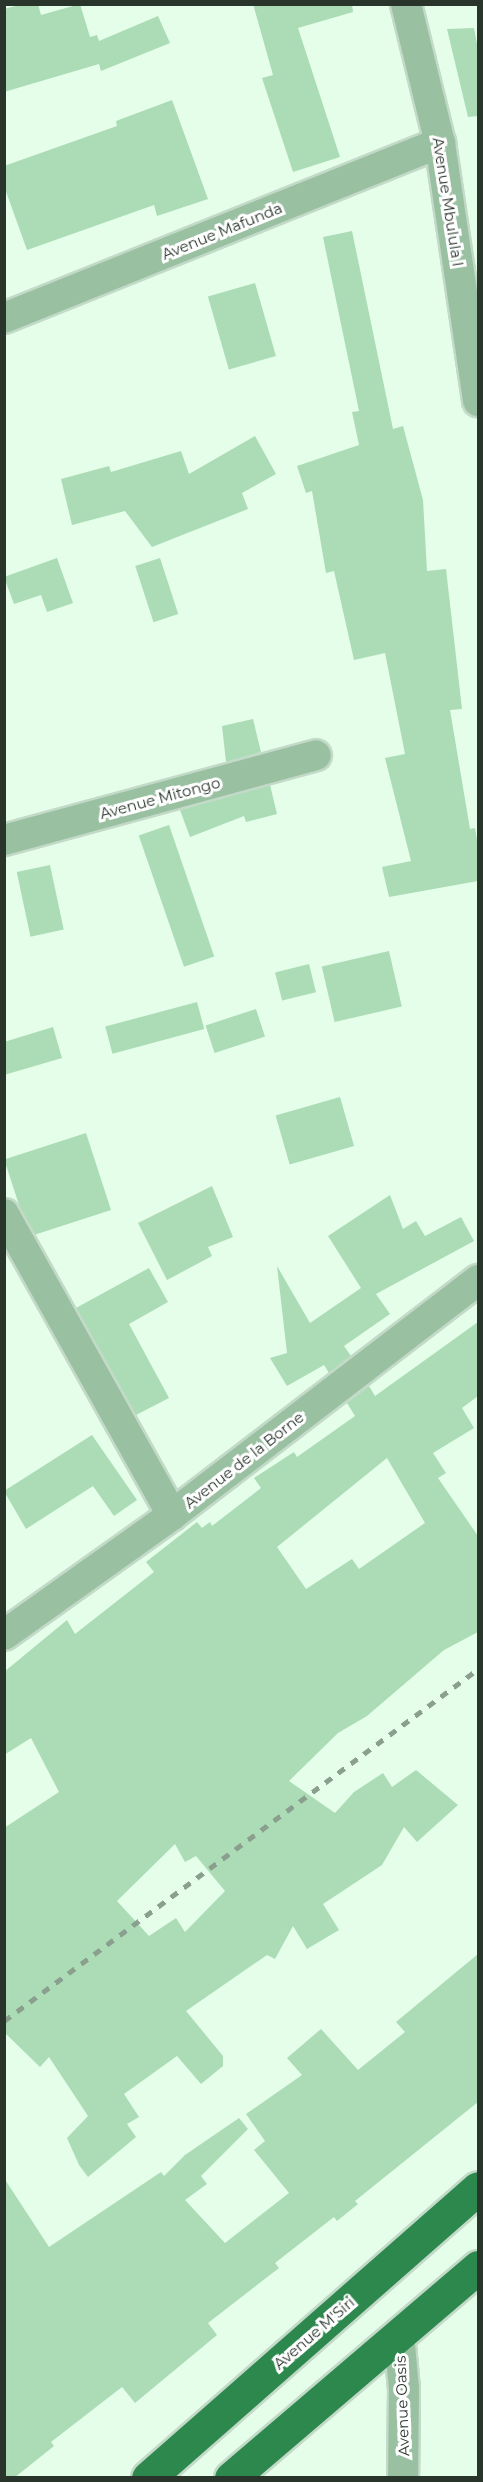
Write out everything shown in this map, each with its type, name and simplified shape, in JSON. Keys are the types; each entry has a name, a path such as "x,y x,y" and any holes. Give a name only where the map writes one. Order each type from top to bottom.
{"highway":[{"name":"Avenue M'Siri","path":"148,2478 478,2188"},
{"path":"231,2478 478,2267"}],"street":[{"name":"Avenue Mbulula I","path":"406,4 440,144 478,401"},
{"name":"Avenue Mafunda","path":"4,318 440,144"},
{"name":"Avenue Mitongo","path":"4,840 316,755"},
{"path":"4,1214 172,1515"},
{"name":"Avenue de la Borne","path":"4,1635 172,1515 478,1280"},
{"name":"Avenue Oasis","path":"399,2334 404,2390 403,2478"}],"building":[{"path":"23,4 38,4 41,15 80,4 90,37 97,35 99,41 158,16 170,43 101,71 99,64 4,92 4,9"},
{"path":"253,4 352,4 353,12 298,28 340,157 293,172 262,78 273,75"},
{"path":"474,28 478,49 478,116 468,117 447,29"},
{"path":"172,100 208,199 157,216 154,205 27,250 4,186 4,166 117,126 116,121"},
{"path":"352,231 393,429 403,426 423,500 427,571 446,569 462,709 450,710 470,829 475,828 478,846 478,881 389,897 382,867 411,861 385,758 405,754 385,653 354,660 334,571 326,573 312,491 306,493 297,466 359,445 352,412 359,411 323,237"},
{"path":"255,283 276,356 229,370 208,297"},
{"path":"255,436 276,474 242,493 248,509 152,547 125,511 72,525 61,479 109,466 111,472 181,451 189,474"},
{"path":"57,558 73,603 47,612 41,595 14,604 4,577"},
{"path":"160,558 178,614 154,622 135,566"},
{"path":"253,719 261,752 226,762 222,726"},
{"path":"270,785 277,814 246,822 244,816 190,837 180,810"},
{"path":"169,825 214,956 184,967 139,835"},
{"path":"50,865 64,930 30,937 17,872"},
{"path":"389,951 402,1007 335,1022 322,967"},
{"path":"309,964 316,992 282,1001 275,972"},
{"path":"197,1002 204,1029 112,1054 105,1027"},
{"path":"256,1009 265,1037 215,1053 206,1025"},
{"path":"53,1027 62,1058 4,1075 4,1042"},
{"path":"340,1097 354,1146 290,1164 276,1115"},
{"path":"86,1133 111,1210 29,1237 4,1160"},
{"path":"212,1186 233,1237 208,1247 212,1256 167,1280 138,1223"},
{"path":"390,1195 403,1229 416,1221 425,1236 461,1217 474,1241 376,1294 390,1314 344,1346 351,1356 329,1373 324,1365 287,1386 270,1358 287,1353 277,1266 310,1323 361,1288 328,1236"},
{"path":"149,1268 168,1302 129,1324 169,1398 136,1415 76,1308"},
{"path":"478,1322 478,1396 462,1408 474,1428 433,1453 446,1473 438,1478 478,1536 478,1632 444,1650 367,1716 338,1733 289,1781 335,1813 354,1792 383,1773 392,1787 416,1770 458,1805 417,1842 404,1827 382,1865 323,1904 339,1930 307,1949 293,1926 275,1959 267,1955 186,2011 223,2056 223,2066 201,2084 177,2056 124,2094 139,2117 127,2124 136,2137 88,2177 79,2165 67,2138 88,2116 49,2057 40,2067 4,2032 4,1828 59,1792 31,1738 4,1755 4,1672 67,1620 75,1634 154,1572 146,1562 197,1522 202,1528 210,1522 212,1526 261,1488 254,1478 294,1452 297,1457 355,1416 347,1403 369,1386 375,1396","holes":["387,1458 425,1523 359,1569 352,1559 306,1589 277,1547","175,1844 185,1862 196,1856 225,1891 185,1932 176,1918 149,1936 117,1901"]},
{"path":"92,1435 137,1500 114,1516 93,1486 26,1529 4,1491"},
{"path":"478,1954 478,2102 355,2201 358,2204 337,2221 334,2217 275,2263 279,2268 208,2323 217,2335 135,2403 122,2387 51,2442 54,2446 14,2478 4,2478 4,2178 49,2247 161,2172 164,2176 185,2155 239,2118 248,2129 201,2176 207,2184 185,2200 225,2243 289,2193 254,2150 265,2141 246,2114 302,2075 287,2058 321,2029 358,2070 405,2032 396,2022"}],"railway":[{"path":"4,2021 478,1669"}]}
